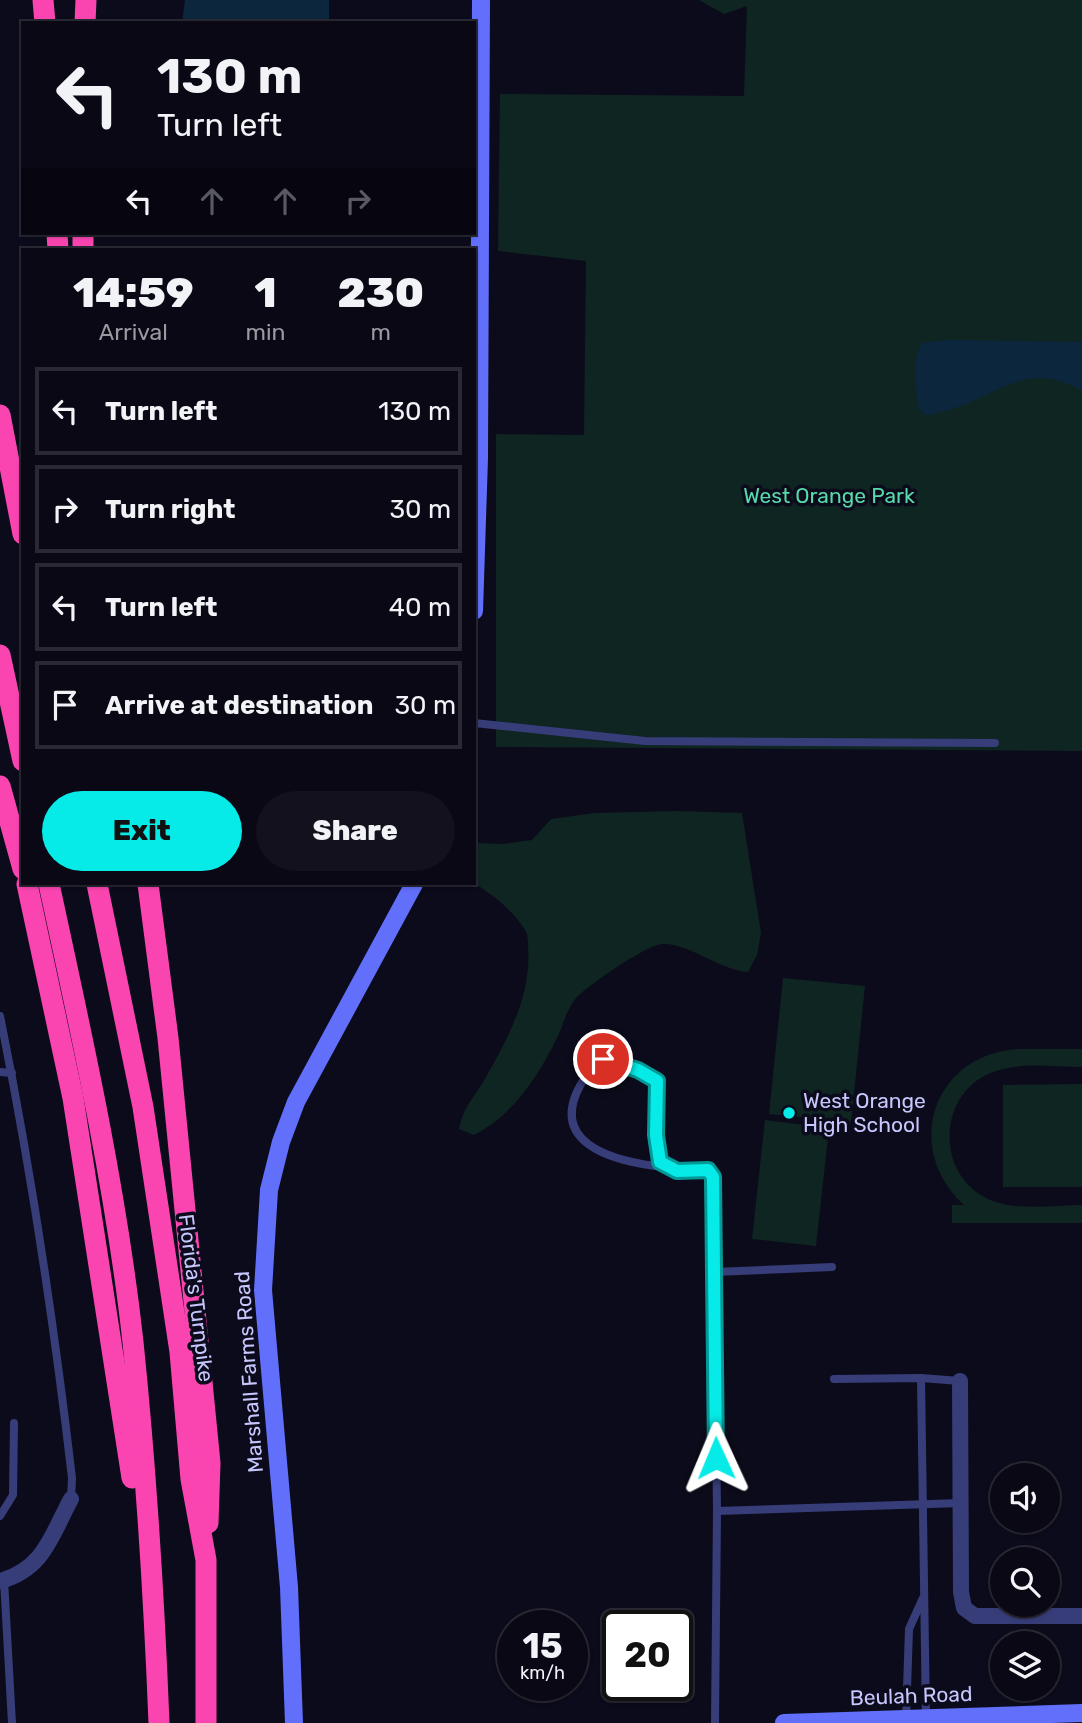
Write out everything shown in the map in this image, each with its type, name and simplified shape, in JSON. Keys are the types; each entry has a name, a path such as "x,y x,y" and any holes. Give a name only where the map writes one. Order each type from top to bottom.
{"highway":[{"path":"43,0 45,21"},
{"path":"85,21 86,0"},
{"path":"0,415 21,524"},
{"path":"0,656 21,752"},
{"path":"0,786 21,862"},
{"path":"27,885 73,1098 105,1290 126,1446 154,1593"},
{"path":"49,885 95,1097 133,1341 154,1593 159,1723"},
{"name":"Florida's Turnpike","path":"97,885 143,1107 180,1352 191,1479 206,1560 206,1723"},
{"path":"148,885 168,1038 210,1463 206,1560"}],"street":[{"path":"476,550 479,458 481,0"},
{"name":"Marshall Farms Road","path":"294,1723 289,1587 263,1290 269,1190 281,1142 296,1102 413,885"},
{"path":"960,1381 961,1592 967,1613 975,1616 1082,1616"},
{"path":"2,1580 26,1571 37,1561 71,1499"},
{"name":"Beulah Road","path":"784,1723 1082,1713"}],"lane":[{"path":"476,723 645,741 995,743"},
{"path":"0,1016 12,1073 50,1313 72,1478 71,1499"},
{"path":"603,1059 638,1070 657,1081 656,1135 660,1162 654,1166 629,1162 582,1142 575,1131 572,1110 581,1084 603,1059"},
{"path":"0,1072 12,1073"},
{"path":"660,1162 677,1171 708,1170 713,1177 717,1511 715,1723"},
{"path":"714,1272 832,1267"},
{"path":"921,1378 926,1718"},
{"path":"834,1380 921,1378 960,1381"},
{"path":"0,1516 13,1495 14,1423"},
{"path":"717,1511 961,1503"},
{"path":"2,1580 3,1631 12,1723"},
{"path":"906,1719 909,1629 924,1595"}],"green space":[{"name":"West Orange Park","path":"699,0 1082,0 1082,751 496,747 496,434 584,435 586,261 498,251 500,94 744,96 747,6 724,14"},
{"path":"595,813 742,813 761,933 757,955 748,972 726,967 673,945 655,946 632,958 577,997 570,1006 559,1035 541,1068 512,1107 474,1135 459,1129 467,1107 503,1046 517,1014 523,998 528,964 526,932 515,916 476,884 476,843 503,844 532,840 551,819"},
{"path":"783,978 865,986 851,1122 769,1114"},
{"path":"1017,1049 1082,1049 1082,1067 1006,1068 977,1080 963,1094 954,1112 950,1131 951,1150 957,1169 969,1185 986,1198 997,1202 1020,1206 1082,1205 1082,1223 952,1223 952,1205 964,1205 945,1182 934,1157 931,1132 936,1108 947,1086 965,1068 988,1055"},
{"path":"1082,1084 1082,1187 1003,1187 1003,1085"},
{"path":"765,1120 829,1128 816,1246 752,1239"}],"water":[{"path":"185,0 329,0 329,21 182,21"},
{"path":"948,340 1082,342 1082,391 1061,381 1026,379 960,407 925,414 917,401 915,369 918,353 922,343"}],"place":[{"name":"West Orange High School","path":"789,1113"}],"route":[{"path":"603,1059 638,1070 657,1081 656,1135 660,1162 677,1171 708,1170 713,1177 716,1458"}]}
